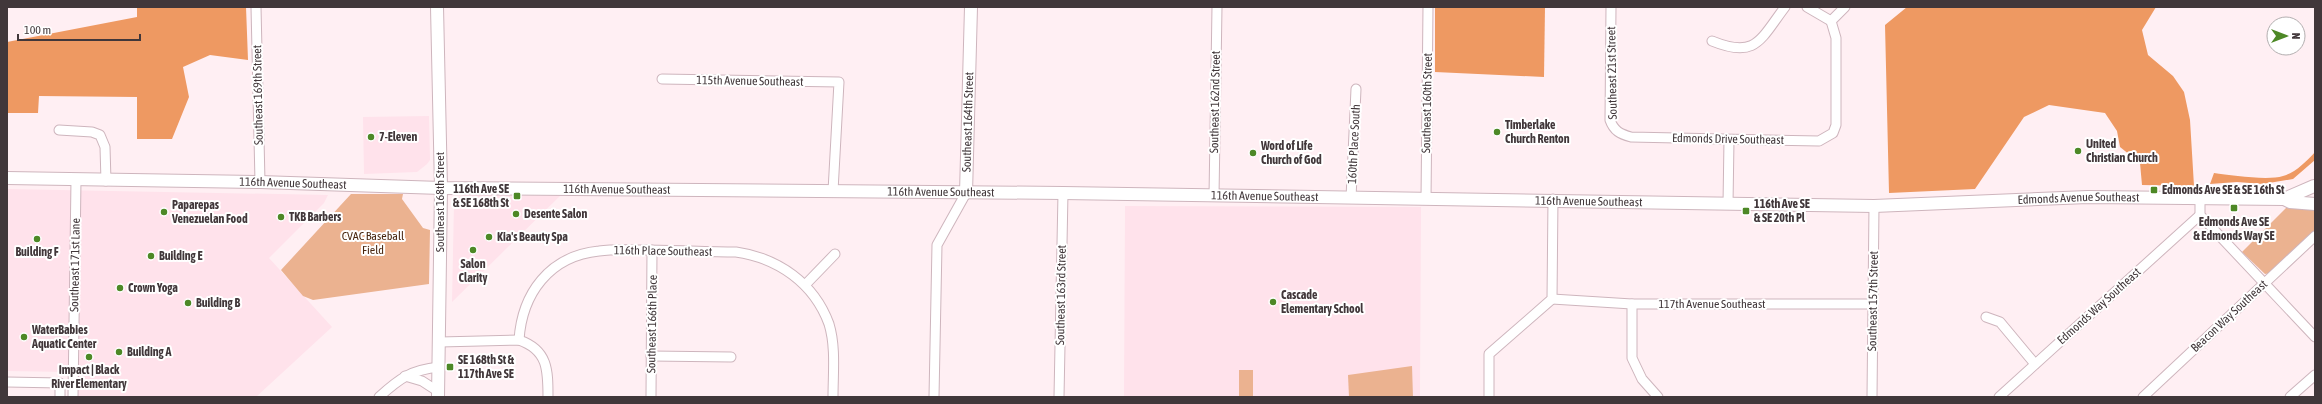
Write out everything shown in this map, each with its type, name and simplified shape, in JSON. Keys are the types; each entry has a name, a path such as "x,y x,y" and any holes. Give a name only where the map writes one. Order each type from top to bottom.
{"street":[{"name":"Southeast 169th Street","path":"256,7 260,182"},
{"name":"Southeast 168th Street","path":"437,7 441,188 439,395"},
{"name":"Southeast 164th Street","path":"934,397 937,245 966,193 972,7"},
{"name":"Southeast 162nd Street","path":"1214,196 1217,7"},
{"name":"Southeast 160th Street","path":"1426,199 1428,7"},
{"name":"Southeast 21st Street","path":"1611,7 1610,120 1613,128 1622,134"},
{"path":"1712,41 1731,49 1742,49 1753,46 1762,38 1785,7"},
{"path":"1807,7 1831,21 1845,7"},
{"name":"Edmonds Drive Southeast","path":"1622,134 1631,137 1729,140 1819,140 1833,133 1836,125 1836,38 1831,21"},
{"name":"115th Avenue Southeast","path":"662,79 839,82 833,191"},
{"name":"160th Place South","path":"1351,198 1356,89"},
{"path":"59,130 92,132 100,135 105,147 106,181"},
{"path":"1728,204 1729,140"},
{"name":"116th Avenue Southeast","path":"7,178 106,181 260,182 441,188 1063,193 1426,199 1553,199 1874,206"},
{"name":"Southeast 171st Lane","path":"73,397 76,180"},
{"path":"2315,186 2312,194 2315,203"},
{"name":"Edmonds Avenue Southeast","path":"1874,206 2039,198 2284,199 2315,186"},
{"name":"Southeast 163rd Street","path":"1059,397 1063,193"},
{"path":"1489,397 1489,354 1552,299 1553,199"},
{"path":"2200,199 2200,215 2315,337"},
{"name":"Edmonds Avenue Southeast","path":"2284,199 2290,202 2315,203"},
{"name":"Southeast 157th Street","path":"1872,397 1874,206"},
{"name":"Edmonds Way Southeast","path":"1999,397 2200,215"},
{"name":"Beacon Way Southeast","path":"2143,397 2264,282 2315,236"},
{"name":"116th Place Southeast","path":"519,340 520,321 530,295 538,283 560,265 575,257 598,250 736,252 753,255 784,268 805,285 815,298 828,324 833,351 832,397"},
{"name":"Southeast 166th Place","path":"651,397 652,250"},
{"path":"805,285 835,254"},
{"name":"117th Avenue Southeast","path":"1552,299 1632,304 1872,304"},
{"path":"1632,304 1632,358 1642,379 1658,397"},
{"path":"1986,317 2000,322 2035,364"},
{"path":"440,342 519,340 535,348 545,363 548,374 548,397"},
{"path":"651,356 730,357"},
{"path":"380,397 405,376 415,371 439,367"},
{"path":"2290,397 2315,375"},
{"path":"405,376 422,381 439,395"},
{"path":"7,382 60,382 60,397"}],"shaded area":[{"path":"137,7 246,7 248,60 210,55 183,67 189,97 172,139 137,139 137,97 39,96 38,113 7,113 7,42 137,17"},
{"path":"1435,7 1545,7 1544,77 1435,72"},
{"path":"1907,7 2156,7 2142,30 2148,55 2173,76 2184,92 2190,120 2194,186 2142,185 2140,163 2120,147 2117,131 2105,113 2049,105 2024,117 1975,189 1889,193 1885,25"},
{"path":"429,116 430,160 427,164 417,172 364,174 363,117"},
{"path":"2315,152 2315,160 2293,179 2263,184 2237,182 2210,184 2214,173 2259,178 2283,176 2305,163"},
{"path":"7,189 328,195 324,203 269,258 332,327 256,397 69,397 69,372 7,371"},
{"path":"464,195 560,196 452,302 454,203 457,198"},
{"name":"Cascade Elementary School","path":"1125,206 1421,207 1420,397 1124,397"}],"green space":[{"name":"CVAC Baseball Field","path":"351,194 403,194 402,199 423,228 430,230 429,284 313,300 303,296 281,270"},
{"path":"2286,208 2315,209 2315,231 2271,273 2265,274 2242,252"},
{"path":"1412,366 1413,397 1349,397 1348,375"},
{"path":"1239,370 1253,370 1253,397 1239,397"}],"place":[{"name":"Timberlake Church Renton","path":"1497,132"},
{"name":"7-Eleven","path":"371,137"},
{"name":"United Christian Church","path":"2078,151"},
{"name":"Word of Life Church of God","path":"1253,153"},
{"name":"Edmonds Ave SE & SE 16th St","path":"2154,190"},
{"name":"116th Ave SE & SE 168th St","path":"517,196"},
{"name":"Edmonds Ave SE & Edmonds Way SE","path":"2234,208"},
{"name":"116th Ave SE & SE 20th Pl","path":"1746,211"},
{"name":"Paparepas Venezuelan Food","path":"164,212"},
{"name":"Desente Salon","path":"516,214"},
{"name":"TKB Barbers","path":"281,217"},
{"name":"Kia's Beauty Spa","path":"489,237"},
{"name":"Building F","path":"37,239"},
{"name":"Salon Clarity","path":"473,250"},
{"name":"Building E","path":"151,256"},
{"name":"Crown Yoga","path":"120,288"},
{"name":"Cascade Elementary School","path":"1273,302"},
{"name":"Building B","path":"188,303"},
{"name":"WaterBabies Aquatic Center","path":"24,337"},
{"name":"Building A","path":"119,352"},
{"name":"Impact | Black River Elementary","path":"89,357"},
{"name":"SE 168th St & 117th Ave SE","path":"450,367"}]}
